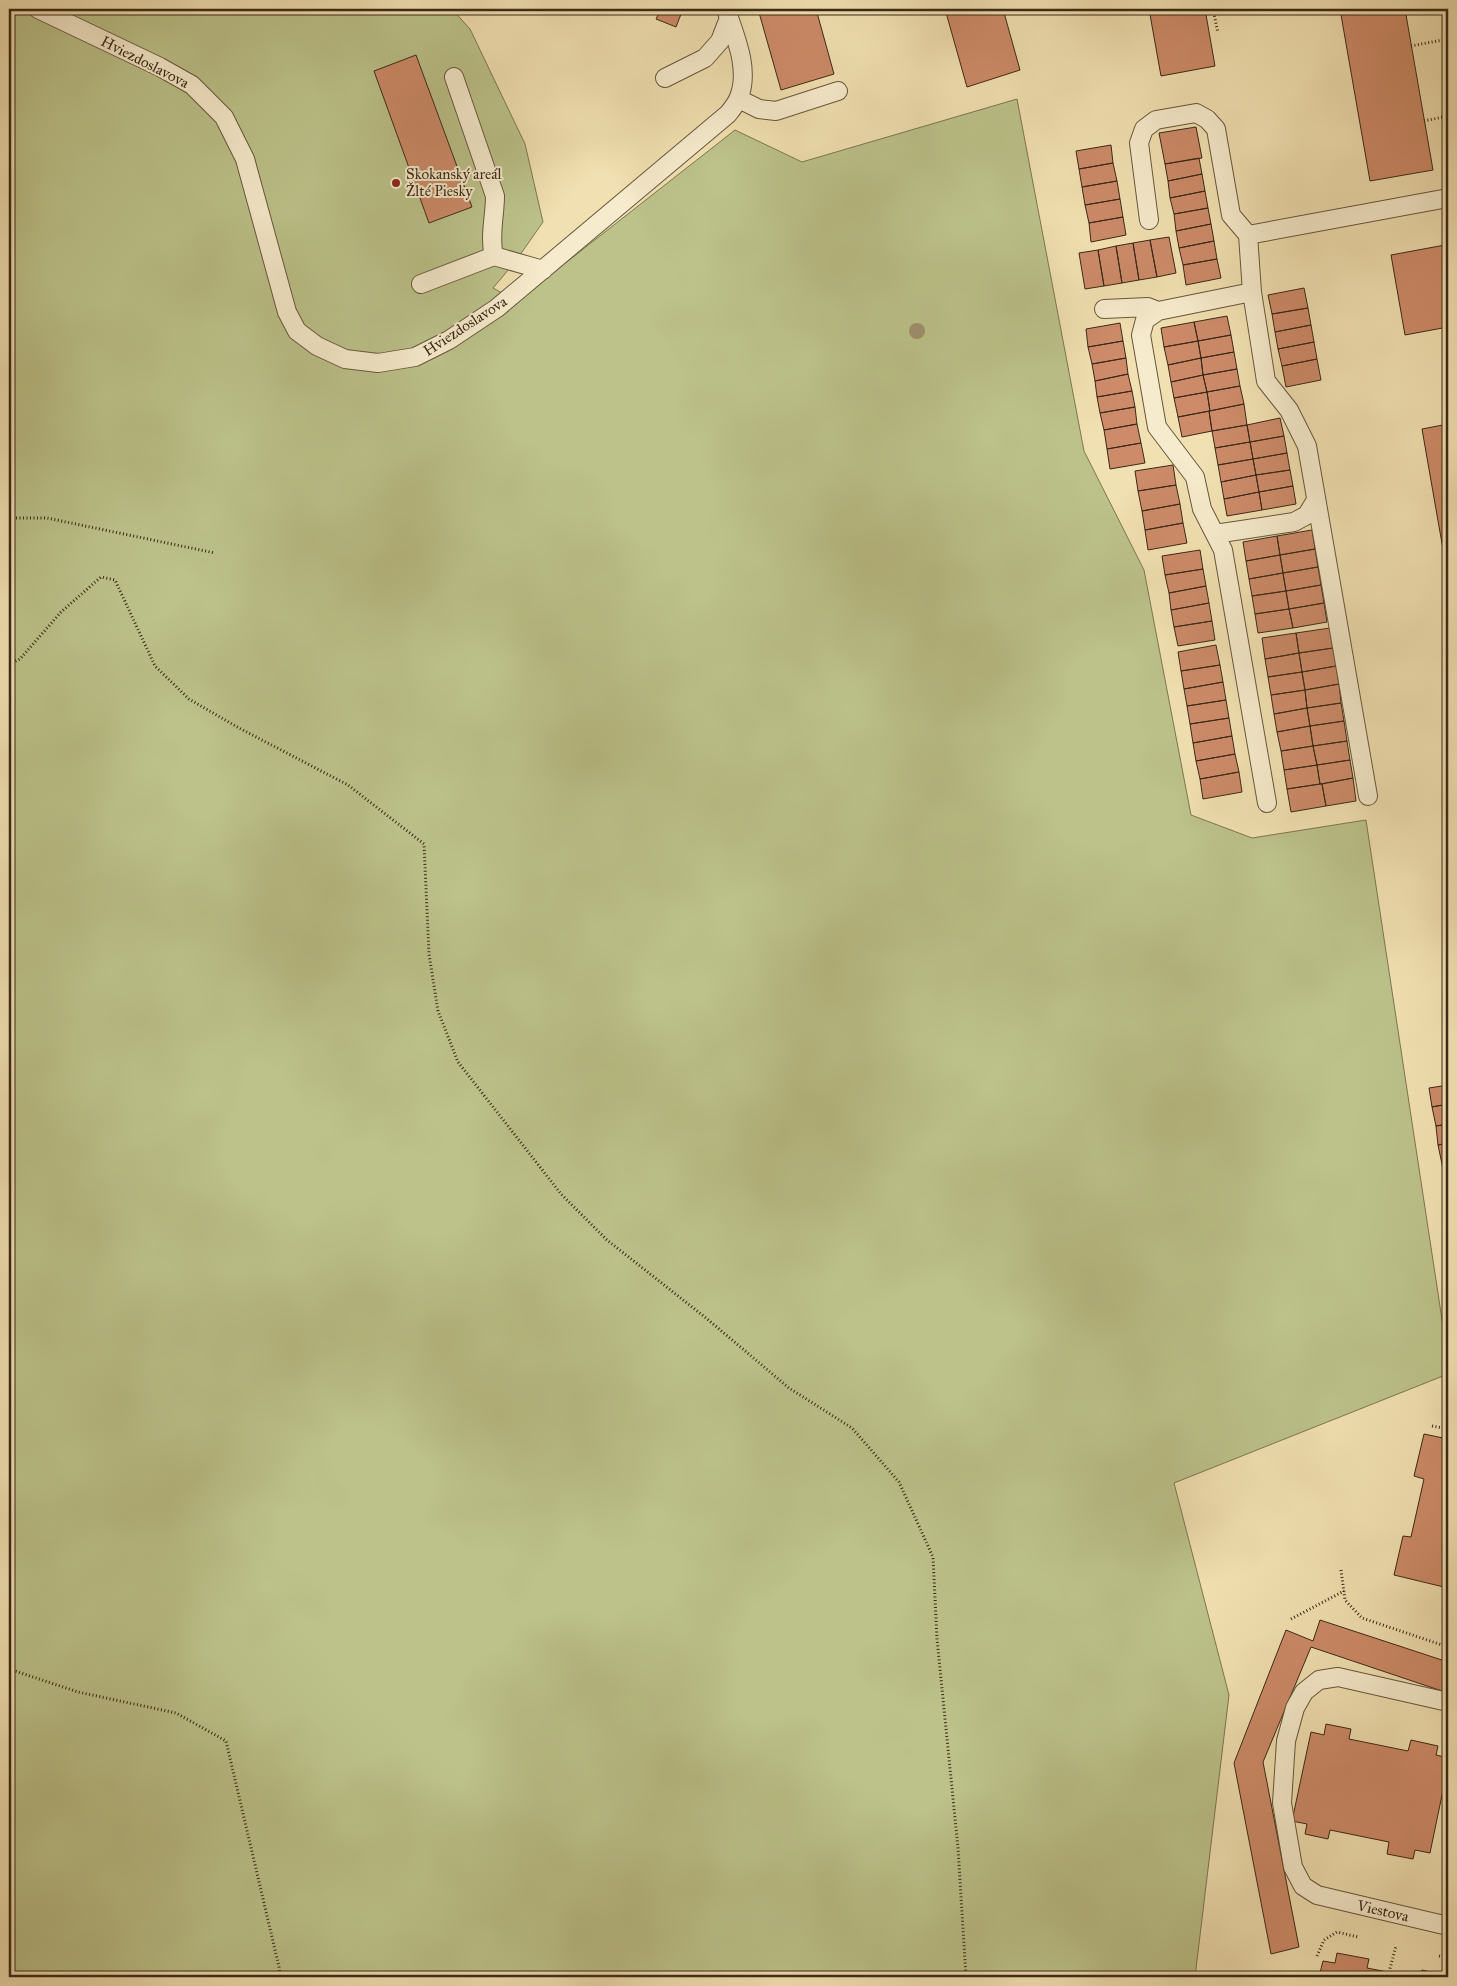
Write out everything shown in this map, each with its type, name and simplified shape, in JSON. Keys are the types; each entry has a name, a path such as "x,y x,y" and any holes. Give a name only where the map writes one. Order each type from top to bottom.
{"lane":[{"name":"Hviezdoslavova","path":"38,9 160,66 192,84 224,117 245,159 287,312 297,331 316,346 345,359 378,363 415,357 448,340 497,308 728,114 739,99 744,81 742,64 728,14"},
{"path":"665,78 705,58 720,41 728,14"},
{"path":"454,77 495,196 495,215 491,245 494,256"},
{"path":"739,99 759,109 776,110 838,91"},
{"path":"1149,220 1139,143 1144,129 1156,120 1196,114 1207,118 1216,129 1231,216 1248,235 1252,292 1266,381 1289,410 1308,446 1368,796"},
{"path":"1248,235 1448,198"},
{"path":"421,284 494,256 543,270"},
{"path":"1252,292 1158,311 1145,320 1141,335 1157,426 1195,477 1202,509 1223,550 1267,803"},
{"path":"1104,309 1148,307 1158,311"},
{"path":"1214,534 1294,522 1307,515 1316,500"},
{"name":"Viestova","path":"1448,1702 1338,1677 1319,1680 1304,1692 1295,1708 1286,1741 1282,1804 1293,1867 1303,1886 1317,1896 1448,1926"}],"path":[{"path":"1214,9 1218,33"},
{"path":"1411,46 1448,39"},
{"path":"1424,120 1448,116"},
{"path":"9,518 47,518 215,553"},
{"path":"9,664 20,660 61,612 101,577 115,580 154,666 190,699 239,728 348,785 424,844 428,954 438,1011 458,1062 561,1194 607,1240 706,1318 789,1388 852,1428 899,1482 933,1557 937,1639 958,1848 966,1977"},
{"path":"1432,1426 1448,1429"},
{"path":"1341,1570 1345,1600 1362,1618 1448,1647"},
{"path":"1291,1619 1344,1591"},
{"path":"9,1669 78,1692 176,1713 226,1741 280,1967 280,1977"},
{"path":"1317,1956 1324,1940 1337,1932 1362,1938"},
{"path":"1388,1944 1405,1948"},
{"path":"1389,1972 1396,1946"},
{"path":"1431,1954 1448,1958"}],"green space":[{"path":"9,9 452,9 470,29 525,144 543,222 515,262 493,288 517,301 735,130 802,162 1017,99 1084,451 1144,570 1191,815 1252,838 1366,820 1448,1359 1448,1374 1174,1483 1229,1695 1195,1977 9,1977"}],"building":[{"path":"661,9 683,9 676,27 656,19"},
{"path":"758,9 816,9 834,74 781,90"},
{"path":"945,9 1003,9 1020,70 967,87"},
{"path":"1149,9 1205,9 1215,66 1161,76"},
{"path":"1340,9 1405,9 1433,170 1370,181"},
{"path":"416,55 472,207 429,223 374,71"},
{"path":"1196,127 1202,158 1165,164 1159,133"},
{"path":"1111,145 1113,163 1079,169 1076,151"},
{"path":"1199,158 1202,174 1168,181 1165,164"},
{"path":"1113,163 1117,181 1082,187 1079,169"},
{"path":"1202,174 1205,191 1170,198 1168,181"},
{"path":"1117,181 1120,199 1085,205 1082,187"},
{"path":"1205,191 1208,208 1174,214 1170,198"},
{"path":"1120,199 1123,217 1089,223 1085,205"},
{"path":"1208,208 1211,224 1176,231 1174,214"},
{"path":"1123,217 1126,235 1091,242 1089,223"},
{"path":"1211,224 1214,241 1179,248 1176,231"},
{"path":"1169,237 1176,273 1157,277 1150,240"},
{"path":"1150,240 1157,277 1139,280 1133,243"},
{"path":"1214,241 1217,259 1183,265 1179,248"},
{"path":"1133,243 1139,280 1122,283 1116,246"},
{"path":"1445,245 1448,264 1448,327 1405,335 1391,255"},
{"path":"1116,246 1122,283 1104,286 1098,250"},
{"path":"1098,250 1104,286 1085,289 1079,253"},
{"path":"1217,259 1221,278 1186,285 1183,265"},
{"path":"1304,288 1308,308 1272,314 1268,295"},
{"path":"1308,308 1311,325 1275,332 1272,314"},
{"path":"1227,316 1231,335 1198,341 1194,322"},
{"path":"1194,322 1198,341 1164,347 1161,328"},
{"path":"1120,323 1123,341 1088,347 1086,329"},
{"path":"1311,325 1314,342 1278,349 1275,332"},
{"path":"1231,335 1234,352 1201,358 1198,341"},
{"path":"1123,341 1126,358 1092,364 1088,347"},
{"path":"1198,341 1201,358 1168,365 1164,347"},
{"path":"1314,342 1317,359 1282,366 1278,349"},
{"path":"1234,352 1237,369 1203,375 1201,358"},
{"path":"1126,358 1128,374 1095,381 1092,364"},
{"path":"1201,358 1203,375 1171,382 1168,365"},
{"path":"1317,359 1321,380 1286,387 1282,366"},
{"path":"1237,369 1240,386 1207,392 1203,375"},
{"path":"1128,374 1132,391 1097,397 1095,381"},
{"path":"1203,375 1207,392 1174,398 1171,382"},
{"path":"1240,386 1244,404 1210,411 1207,392"},
{"path":"1132,391 1135,407 1100,413 1097,397"},
{"path":"1207,392 1210,411 1178,417 1174,398"},
{"path":"1244,404 1247,425 1212,431 1209,411"},
{"path":"1135,407 1137,424 1104,430 1100,413"},
{"path":"1209,411 1212,431 1182,437 1178,417"},
{"path":"1280,418 1284,436 1250,442 1247,425"},
{"path":"1137,424 1141,443 1107,449 1104,430"},
{"path":"1448,424 1448,578 1422,429"},
{"path":"1247,425 1250,442 1215,448 1212,431"},
{"path":"1284,436 1287,453 1253,459 1250,442"},
{"path":"1250,442 1253,459 1218,465 1215,448"},
{"path":"1141,443 1145,463 1110,469 1107,449"},
{"path":"1287,453 1290,470 1256,475 1253,459"},
{"path":"1253,459 1256,475 1221,482 1218,465"},
{"path":"1173,465 1176,485 1138,491 1135,471"},
{"path":"1290,470 1293,486 1259,492 1256,475"},
{"path":"1256,475 1259,492 1224,499 1221,482"},
{"path":"1176,485 1180,504 1142,511 1138,491"},
{"path":"1293,486 1296,504 1262,510 1259,492"},
{"path":"1259,492 1262,510 1227,516 1224,499"},
{"path":"1180,504 1183,523 1145,530 1142,511"},
{"path":"1183,523 1187,543 1148,550 1145,530"},
{"path":"1312,530 1315,549 1280,555 1277,536"},
{"path":"1277,536 1280,555 1246,561 1243,542"},
{"path":"1315,549 1318,567 1283,573 1280,555"},
{"path":"1200,550 1203,569 1165,575 1162,556"},
{"path":"1280,555 1283,573 1249,579 1246,561"},
{"path":"1318,567 1321,585 1286,591 1283,573"},
{"path":"1203,569 1206,586 1169,593 1165,575"},
{"path":"1283,573 1286,591 1252,596 1249,579"},
{"path":"1321,585 1324,603 1289,609 1286,591"},
{"path":"1206,586 1209,603 1171,610 1169,593"},
{"path":"1286,591 1289,609 1255,614 1252,596"},
{"path":"1209,603 1212,621 1174,627 1171,610"},
{"path":"1324,603 1327,622 1293,628 1289,609"},
{"path":"1289,609 1293,628 1258,633 1255,614"},
{"path":"1212,621 1215,640 1178,646 1174,627"},
{"path":"1330,628 1333,648 1299,653 1296,633"},
{"path":"1296,633 1299,653 1265,659 1262,638"},
{"path":"1216,645 1220,665 1181,671 1178,652"},
{"path":"1333,648 1336,666 1302,672 1299,653"},
{"path":"1299,653 1302,672 1268,677 1265,659"},
{"path":"1220,665 1223,682 1184,689 1181,671"},
{"path":"1336,666 1339,684 1305,690 1302,672"},
{"path":"1302,672 1305,690 1271,695 1268,677"},
{"path":"1223,682 1226,700 1187,706 1184,689"},
{"path":"1339,684 1341,703 1307,708 1305,690"},
{"path":"1305,690 1307,708 1274,714 1271,695"},
{"path":"1226,700 1229,718 1190,724 1187,706"},
{"path":"1341,703 1344,721 1310,726 1307,708"},
{"path":"1307,708 1310,726 1277,732 1274,714"},
{"path":"1229,718 1232,736 1193,743 1190,724"},
{"path":"1344,721 1347,741 1313,746 1310,726"},
{"path":"1310,726 1313,746 1281,751 1277,732"},
{"path":"1232,736 1235,754 1196,761 1193,743"},
{"path":"1347,741 1350,760 1317,765 1313,746"},
{"path":"1313,746 1317,765 1284,770 1281,751"},
{"path":"1235,754 1239,772 1200,779 1196,761"},
{"path":"1350,760 1353,778 1320,784 1317,765"},
{"path":"1317,765 1320,784 1287,789 1284,770"},
{"path":"1239,772 1242,792 1203,799 1200,779"},
{"path":"1353,778 1356,801 1326,806 1322,784"},
{"path":"1322,784 1326,806 1291,812 1287,789"},
{"path":"1448,1085 1448,1104 1432,1107 1429,1088"},
{"path":"1448,1104 1448,1124 1436,1126 1432,1107"},
{"path":"1448,1124 1448,1143 1438,1145 1436,1126"},
{"path":"1448,1143 1448,1163 1442,1164 1438,1145"},
{"path":"1448,1163 1448,1182 1445,1183 1442,1164"},
{"path":"1424,1434 1448,1439 1448,1588 1394,1575 1403,1536 1411,1537 1424,1479 1414,1476"},
{"path":"1320,1620 1448,1662 1448,1693 1311,1647 1263,1762 1299,1947 1271,1954 1234,1763 1286,1630 1313,1641"},
{"path":"1326,1724 1351,1729 1349,1739 1408,1751 1411,1740 1438,1746 1436,1755 1448,1758 1430,1853 1415,1850 1413,1859 1387,1854 1389,1842 1330,1830 1328,1839 1305,1834 1307,1824 1292,1821 1311,1732 1324,1735"},
{"path":"1337,1953 1369,1959 1367,1968 1414,1977 1319,1977 1323,1961 1335,1963"},
{"path":"1422,1970 1448,1976 1448,1977 1420,1977"}],"place":[{"name":"Skokanský areál Žlté Piesky","path":"396,183"}]}
